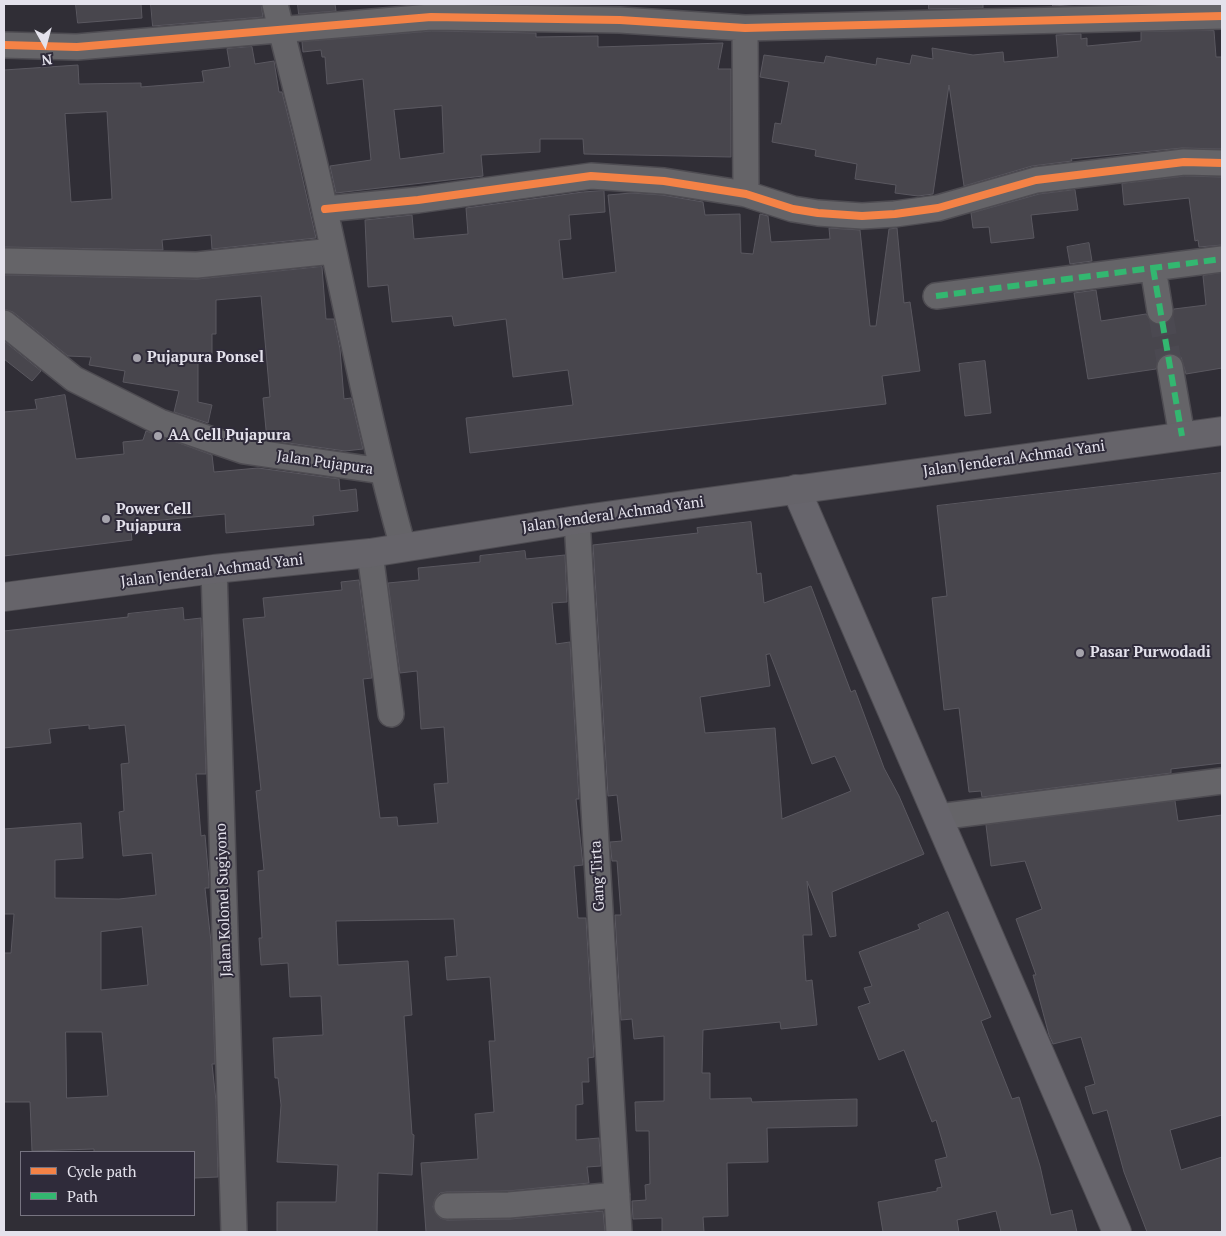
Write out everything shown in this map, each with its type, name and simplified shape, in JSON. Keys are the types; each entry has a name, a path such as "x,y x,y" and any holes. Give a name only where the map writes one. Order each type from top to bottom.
{"main road":[{"name":"Jalan Jenderal Achmad Yani","path":"4,597 214,569 370,553 796,488 1222,431"},
{"path":"796,488 1117,1232"}],"street":[{"path":"275,4 325,210 374,426 382,471 402,548"},
{"path":"4,45 77,47 432,17 620,20 745,28 1222,16"},
{"path":"745,28 746,194"},
{"path":"325,210 418,200 591,176 664,180 746,194 793,209 862,216 938,208 1036,180 1184,162 1222,163"},
{"path":"4,261 197,265 334,251"},
{"path":"936,296 1222,259"},
{"path":"1153,268 1160,311"},
{"name":"Jalan Pujapura","path":"4,323 74,379 160,422 244,452 382,471"},
{"path":"1170,367 1182,436"},
{"name":"Gang Tirta","path":"577,520 619,1232"},
{"path":"370,553 391,714"},
{"name":"Jalan Kolonel Sugiyono","path":"214,569 234,1232"},
{"path":"938,817 1222,781"},
{"path":"447,1206 509,1205 617,1195"}],"building":[{"path":"76,4 141,4 142,18 78,23"},
{"path":"151,4 261,4 263,17 153,26"},
{"path":"298,4 335,4 336,11 299,14"},
{"path":"929,4 983,4 983,8 929,9"},
{"path":"1053,4 1082,4 1053,6"},
{"path":"432,31 536,33 536,37 598,36 598,47 723,43 718,69 731,69 731,157 584,154 583,139 540,139 540,152 481,155 483,176 336,193 330,166 371,160 363,79 327,84 325,57 322,57 321,50 303,52 302,42","holes":["442,106 444,153 400,159 394,110"]},
{"path":"1214,31 1216,57 1222,57 1222,149 1182,148 1071,159 1072,161 1032,166 964,186 949,85 933,194 918,196 895,193 896,185 855,179 857,164 815,156 816,150 772,142 775,123 781,124 789,82 760,77 764,55 824,63 826,56 876,65 877,58 910,64 912,55 933,59 932,48 973,55 1003,52 1004,62 1058,57 1056,35 1081,34 1081,39 1087,38 1087,46 1141,41 1141,32"},
{"path":"252,47 255,64 274,61 279,92 282,92 316,238 212,249 211,235 162,240 163,250 4,247 4,70 78,65 79,84 141,83 141,87 204,82 202,71 230,67 227,49","holes":["107,112 112,199 71,202 65,114"]},
{"path":"1185,176 1222,177 1222,245 1199,247 1198,240 1195,241 1189,198 1124,205 1122,184"},
{"path":"1075,190 1078,210 1031,215 1034,238 991,243 989,227 973,228 971,213 1039,194"},
{"path":"604,191 605,212 569,215 571,239 559,240 563,279 616,272 608,195 631,193 662,195 703,202 705,215 740,214 741,253 753,254 760,214 768,216 771,242 830,239 829,228 860,230 870,326 876,326 889,229 897,228 904,303 910,302 920,371 882,376 886,404 470,453 466,418 573,405 568,370 513,377 506,319 454,326 452,316 392,322 388,285 368,287 365,220 412,215 414,239 468,234 466,208 583,192"},
{"path":"1089,243 1092,261 1070,264 1067,247"},
{"path":"322,267 326,319 334,319 340,349 344,399 351,398 363,449 345,451 267,440 263,398 270,397 261,296 216,300 216,334 212,334 212,355 198,355 198,402 212,405 208,423 174,412 179,391 123,382 125,371 89,365 91,357 68,356 13,312 4,309 4,275 197,279"},
{"path":"1222,273 1222,368 1186,374 1181,357 1168,353 1160,356 1156,369 1088,379 1074,293 1096,290 1101,321 1146,314 1154,324 1162,325 1169,322 1174,309 1206,305 1203,276"},
{"path":"4,341 41,371 32,381 4,359"},
{"path":"985,361 991,413 965,416 959,364"},
{"path":"65,395 76,459 124,454 123,442 143,440 146,431 212,455 214,472 258,468 339,479 340,491 356,489 358,511 313,516 314,525 226,533 225,514 130,523 132,540 4,556 4,412 37,409 35,400"},
{"name":"Pasar Purwodadi","path":"1222,473 1222,763 1171,769 1171,773 982,797 981,791 969,792 959,708 944,710 932,598 947,596 937,506"},
{"path":"751,522 757,574 761,573 764,603 811,586 851,692 855,690 884,768 899,796 924,854 832,892 836,936 830,937 807,881 812,935 803,935 806,981 812,980 817,1025 781,1029 780,1022 703,1030 702,1073 710,1073 710,1099 751,1098 752,1102 857,1099 857,1126 767,1128 768,1162 727,1163 728,1216 703,1217 704,1232 662,1232 662,1218 633,1219 632,1201 646,1200 645,1185 650,1184 649,1131 636,1131 635,1102 664,1101 664,1036 634,1039 632,1019 621,1020 615,915 621,915 617,861 612,861 610,842 622,841 617,795 608,796 593,545 698,533 697,528","holes":["770,654 812,764 835,756 851,791 782,819 775,728 705,733 700,697 770,686 766,655"]},
{"path":"525,551 526,559 565,555 567,602 552,603 556,644 570,642 579,799 576,799 583,865 574,866 578,918 586,918 594,1057 588,1058 589,1082 582,1082 583,1104 576,1105 576,1140 599,1138 601,1166 587,1167 589,1183 508,1191 440,1193 435,1199 433,1207 440,1218 447,1220 510,1219 603,1211 605,1232 426,1232 421,1163 478,1159 475,1114 494,1112 489,1041 495,1041 490,977 447,980 445,957 457,956 454,919 336,921 338,965 408,961 412,1015 404,1016 412,1134 414,1135 412,1175 378,1173 377,1232 277,1232 277,1202 336,1202 338,1165 277,1162 281,1105 278,1078 275,1078 273,1038 323,1035 321,996 290,997 288,963 261,965 259,938 262,938 258,871 264,870 256,791 261,790 243,619 265,617 263,598 342,590 341,582 359,580 372,678 363,679 380,818 397,817 398,826 438,823 434,784 448,783 444,727 421,729 417,671 400,673 388,583 419,580 418,568 480,562 480,556"},
{"path":"183,608 184,620 201,618 206,774 196,774 201,836 205,835 209,880 209,888 205,888 211,942 215,1064 212,1064 216,1101 218,1177 195,1178 195,1151 94,1151 94,1149 32,1151 30,1102 4,1102 4,953 11,953 14,914 4,914 4,829 81,823 83,858 55,860 55,898 119,899 156,895 152,853 123,856 119,812 124,811 121,764 129,763 125,725 89,729 89,725 49,729 51,743 4,748 4,631 128,617 128,614","holes":["142,927 148,985 101,990 101,932","66,1032 102,1032 108,1096 67,1098"]},
{"path":"1175,801 1178,821 1222,815 1222,1115 1170,1130 1181,1170 1222,1157 1222,1232 1147,1232 1124,1172 1107,1110 1093,1114 1085,1087 1095,1084 1081,1037 1053,1044 1049,1035 1033,975 1036,975 1016,919 1042,909 1025,861 991,866 986,825"},
{"path":"948,912 991,1017 981,1021 1012,1099 1019,1097 1040,1166 1051,1215 1072,1210 1077,1232 1001,1232 996,1211 957,1220 959,1232 883,1232 878,1202 937,1191 937,1188 942,1187 935,1160 947,1157 936,1120 932,1122 904,1050 879,1060 858,1007 870,1003 864,988 872,986 859,952 920,929 918,925"}],"tunnel":[{"path":"1160,311 1170,367"}],"marked path":[{"path":"936,296 1222,259"},
{"path":"1153,268 1182,436"}],"cycle path":[{"path":"4,45 77,47 431,17 620,20 745,28 1222,16"},
{"path":"325,209 418,200 591,176 664,181 746,194 793,209 862,216 938,208 1036,180 1184,162 1222,163"}],"place":[{"name":"Pujapura Ponsel","path":"137,358"},
{"name":"AA Cell Pujapura","path":"158,436"},
{"name":"Power Cell Pujapura","path":"106,519"},
{"name":"Pasar Purwodadi","path":"1080,653"}]}
